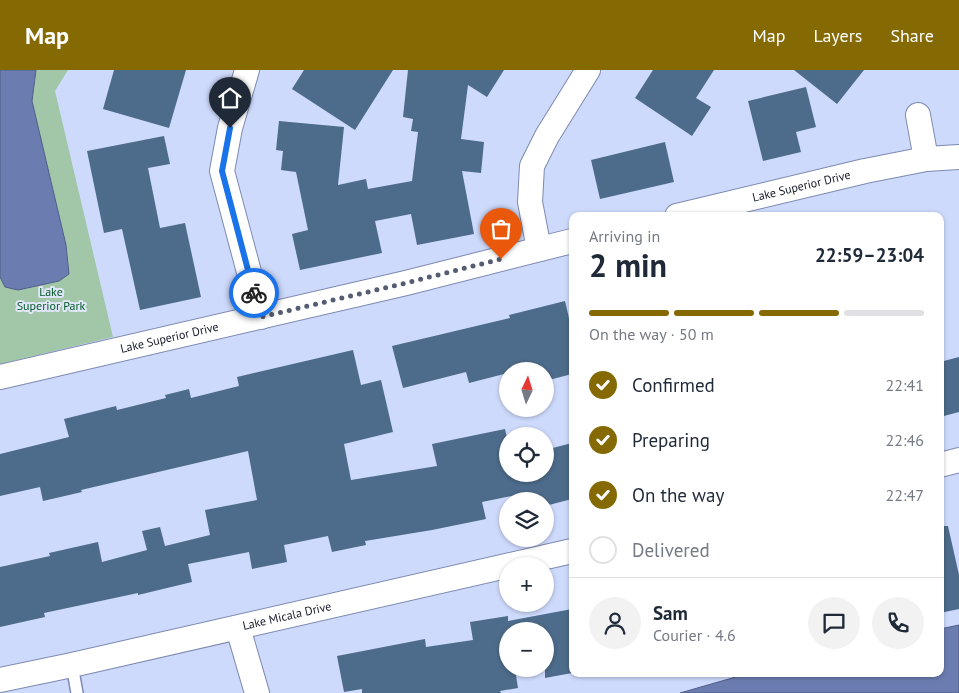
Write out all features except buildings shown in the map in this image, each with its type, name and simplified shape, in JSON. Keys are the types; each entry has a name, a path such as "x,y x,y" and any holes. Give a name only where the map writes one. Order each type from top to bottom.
{"street":[{"path":"247,70 230,128 222,171 261,317"},
{"path":"539,249 530,202 532,166 547,136 588,70"},
{"path":"918,114 926,159"},
{"name":"Lake Superior Drive","path":"694,212 865,171 926,159 959,157"},
{"name":"Lake Superior Drive","path":"0,377 406,283 569,242"},
{"path":"944,464 959,460"},
{"name":"Lake Micala Drive","path":"0,680 238,628 569,552"},
{"path":"238,628 257,693"}],"lane":[{"path":"72,665 77,693"}],"green space":[{"name":"Lake Superior Park","path":"0,70 68,70 55,91 113,337 0,364"}],"water":[{"path":"0,70 36,70 32,101 66,245 69,274 59,281 18,290 5,287 0,277"},
{"path":"959,625 959,693 680,693 736,677 944,677 944,628"}],"way so far":[{"path":"254,293 261,317 501,259"}],"route":[{"path":"230,128 222,171 254,293"}]}
